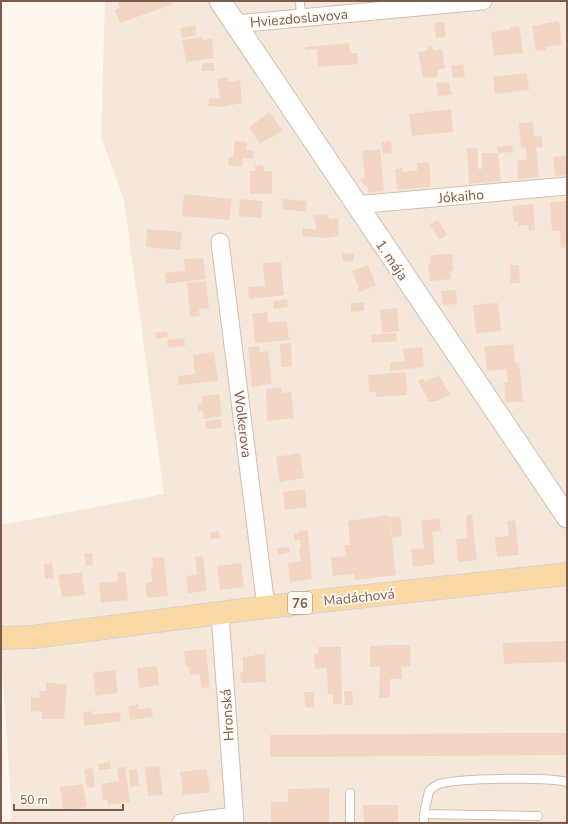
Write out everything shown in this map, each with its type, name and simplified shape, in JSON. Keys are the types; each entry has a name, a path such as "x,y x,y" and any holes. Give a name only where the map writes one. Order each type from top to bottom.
{"main road":[{"name":"Madáchová","path":"1,638 33,637 266,606 567,574"}],"street":[{"name":"1. mája","path":"220,1 355,205 567,517"},
{"name":"Hviezdoslavova","path":"235,24 301,9 483,1"},
{"name":"Jókaiho","path":"355,205 567,186"},
{"name":"Wolkerova","path":"220,242 266,606"},
{"name":"Hronská","path":"181,823 235,820 220,613"}],"lane":[{"path":"424,823 424,814 429,791 441,784 465,781 531,779 558,780 567,782"},
{"path":"350,793 350,823"},
{"path":"424,814 538,816"}],"shaded area":[{"path":"105,1 567,1 567,823 7,823 12,818 1,649 1,525 164,494 124,200 101,137"}],"building":[{"path":"117,1 172,1 173,4 120,23 115,10 120,8"},
{"path":"559,21 562,45 545,47 546,50 536,51 532,26"},
{"path":"444,22 446,37 436,38 434,24"},
{"path":"195,25 197,35 182,38 180,28"},
{"path":"519,26 523,53 494,56 491,32"},
{"path":"201,37 202,40 212,39 214,58 186,62 182,40"},
{"path":"349,43 350,53 357,53 358,64 318,67 317,49 305,50 305,47"},
{"path":"430,46 435,51 442,49 445,68 437,70 438,77 423,78 418,52 426,51"},
{"path":"202,63 214,63 214,71 202,71"},
{"path":"463,64 465,77 453,78 451,66"},
{"path":"527,73 529,90 495,94 493,77"},
{"path":"227,77 228,82 240,80 242,103 221,107 208,106 209,98 220,99 217,79"},
{"path":"449,82 452,95 438,96 436,83"},
{"path":"451,109 453,132 412,136 409,114"},
{"path":"270,112 282,131 260,144 249,127"},
{"path":"533,122 534,137 542,136 543,147 536,148 539,177 518,179 517,161 527,159 525,147 521,148 519,123"},
{"path":"235,141 247,142 246,150 254,151 253,159 243,158 242,167 228,165 229,157 233,157"},
{"path":"391,141 392,153 383,154 381,142"},
{"path":"512,145 513,152 498,153 497,147"},
{"path":"467,148 478,148 478,169 482,169 482,153 498,153 501,181 469,184"},
{"path":"380,149 384,191 369,193 366,185 364,185 361,181 361,178 365,178 362,151"},
{"path":"567,155 567,175 555,176 553,157"},
{"path":"429,162 431,187 397,190 395,169 403,168 403,172 417,170 417,163"},
{"path":"261,165 264,167 264,171 272,171 272,194 250,194 250,171 255,171 255,166"},
{"path":"184,194 232,199 229,220 182,216"},
{"path":"240,199 263,201 261,218 239,216"},
{"path":"283,199 307,201 305,212 282,209"},
{"path":"566,201 567,247 561,248 560,231 552,231 550,202"},
{"path":"533,204 535,230 529,231 528,225 518,226 518,221 514,222 512,206"},
{"path":"328,214 329,219 338,218 339,236 327,238 303,236 303,228 317,230 313,216"},
{"path":"438,220 447,235 439,240 430,224"},
{"path":"147,229 182,232 180,250 146,247"},
{"path":"343,253 354,254 353,262 343,261"},
{"path":"452,254 453,271 450,271 451,279 430,281 428,265 431,264 430,256"},
{"path":"203,258 206,279 166,284 165,273 185,271 184,259"},
{"path":"281,262 284,295 249,299 248,287 265,286 263,263"},
{"path":"368,265 376,285 360,292 352,271"},
{"path":"510,265 519,265 520,283 511,283"},
{"path":"206,281 209,308 199,309 200,316 190,317 187,283"},
{"path":"456,290 457,304 443,305 441,291"},
{"path":"287,299 288,307 274,309 273,301"},
{"path":"351,303 364,303 364,311 351,312"},
{"path":"498,303 501,331 476,333 473,305"},
{"path":"397,308 399,331 382,333 380,310"},
{"path":"267,312 268,323 287,321 289,340 255,343 252,314"},
{"path":"167,331 168,337 156,339 155,333"},
{"path":"396,333 397,341 372,343 371,335"},
{"path":"184,338 185,346 168,348 167,340"},
{"path":"291,343 292,366 281,367 280,344"},
{"path":"513,344 515,363 519,363 523,401 506,403 504,383 508,382 506,369 487,371 484,347"},
{"path":"259,346 260,352 268,351 272,384 252,387 248,347"},
{"path":"422,347 424,367 390,371 390,363 405,361 403,349"},
{"path":"214,352 218,381 179,385 178,376 195,374 193,355"},
{"path":"406,372 407,395 376,397 376,392 369,392 368,375"},
{"path":"439,375 450,395 440,400 429,402 418,381 423,378 425,382"},
{"path":"281,387 281,393 291,392 294,418 267,421 266,389"},
{"path":"219,394 222,416 204,419 203,411 198,411 198,404 202,404 202,396"},
{"path":"221,419 222,428 206,429 205,421"},
{"path":"300,453 304,478 280,482 276,457"},
{"path":"305,489 307,507 285,510 283,492"},
{"path":"472,514 477,560 458,562 456,539 467,538 466,515"},
{"path":"389,515 396,575 355,580 354,574 333,576 331,557 346,556 344,545 350,545 348,521"},
{"path":"400,516 402,536 392,537 390,517"},
{"path":"439,518 441,531 432,532 435,564 413,567 411,549 424,548 421,521"},
{"path":"515,520 519,555 497,557 495,537 509,536 507,521"},
{"path":"308,530 312,579 290,582 288,563 301,561 299,549 301,548 300,540 295,541 294,534 299,533 299,531"},
{"path":"219,531 220,538 211,539 210,532"},
{"path":"289,547 289,553 278,555 277,548"},
{"path":"84,553 92,553 93,565 86,566"},
{"path":"203,556 207,591 188,593 186,576 197,575 195,557"},
{"path":"164,557 168,596 147,598 145,583 152,582 152,558"},
{"path":"52,563 54,578 45,579 44,564"},
{"path":"241,563 244,587 220,590 217,566"},
{"path":"82,572 85,595 62,597 58,575"},
{"path":"125,572 128,600 101,603 99,583 118,581 117,573"},
{"path":"567,641 567,662 504,664 503,643"},
{"path":"410,645 411,666 401,667 402,679 390,679 390,697 379,698 380,667 370,667 370,646"},
{"path":"318,647 341,647 342,704 333,704 333,694 328,694 327,668 315,669 314,654 318,654"},
{"path":"206,649 210,687 201,688 200,674 190,675 189,667 186,667 184,651"},
{"path":"255,654 265,654 266,682 241,683 240,672 243,672 243,657 255,656"},
{"path":"157,666 159,685 139,688 137,668"},
{"path":"115,670 118,693 96,696 93,673"},
{"path":"46,682 67,685 64,719 42,719 42,712 31,711 31,697 40,698 39,691 46,691"},
{"path":"344,691 352,691 353,705 345,705"},
{"path":"304,692 314,692 314,707 305,708"},
{"path":"138,704 138,709 151,708 153,717 130,720 128,706"},
{"path":"92,711 92,715 120,712 121,721 84,726 83,713"},
{"path":"566,733 566,755 270,757 270,735"},
{"path":"110,762 111,769 99,770 98,764"},
{"path":"159,766 163,795 148,796 145,768"},
{"path":"125,767 130,802 108,805 107,800 103,800 101,784 119,781 117,768"},
{"path":"93,768 95,787 87,788 84,769"},
{"path":"137,769 139,785 130,787 129,770"},
{"path":"207,769 210,792 183,795 180,772"},
{"path":"83,784 87,807 63,811 60,787"},
{"path":"329,788 329,823 271,823 271,802 288,802 288,789"},
{"path":"363,805 398,805 398,823 364,823"},
{"path":"567,821 567,823 511,823 511,822"}]}
